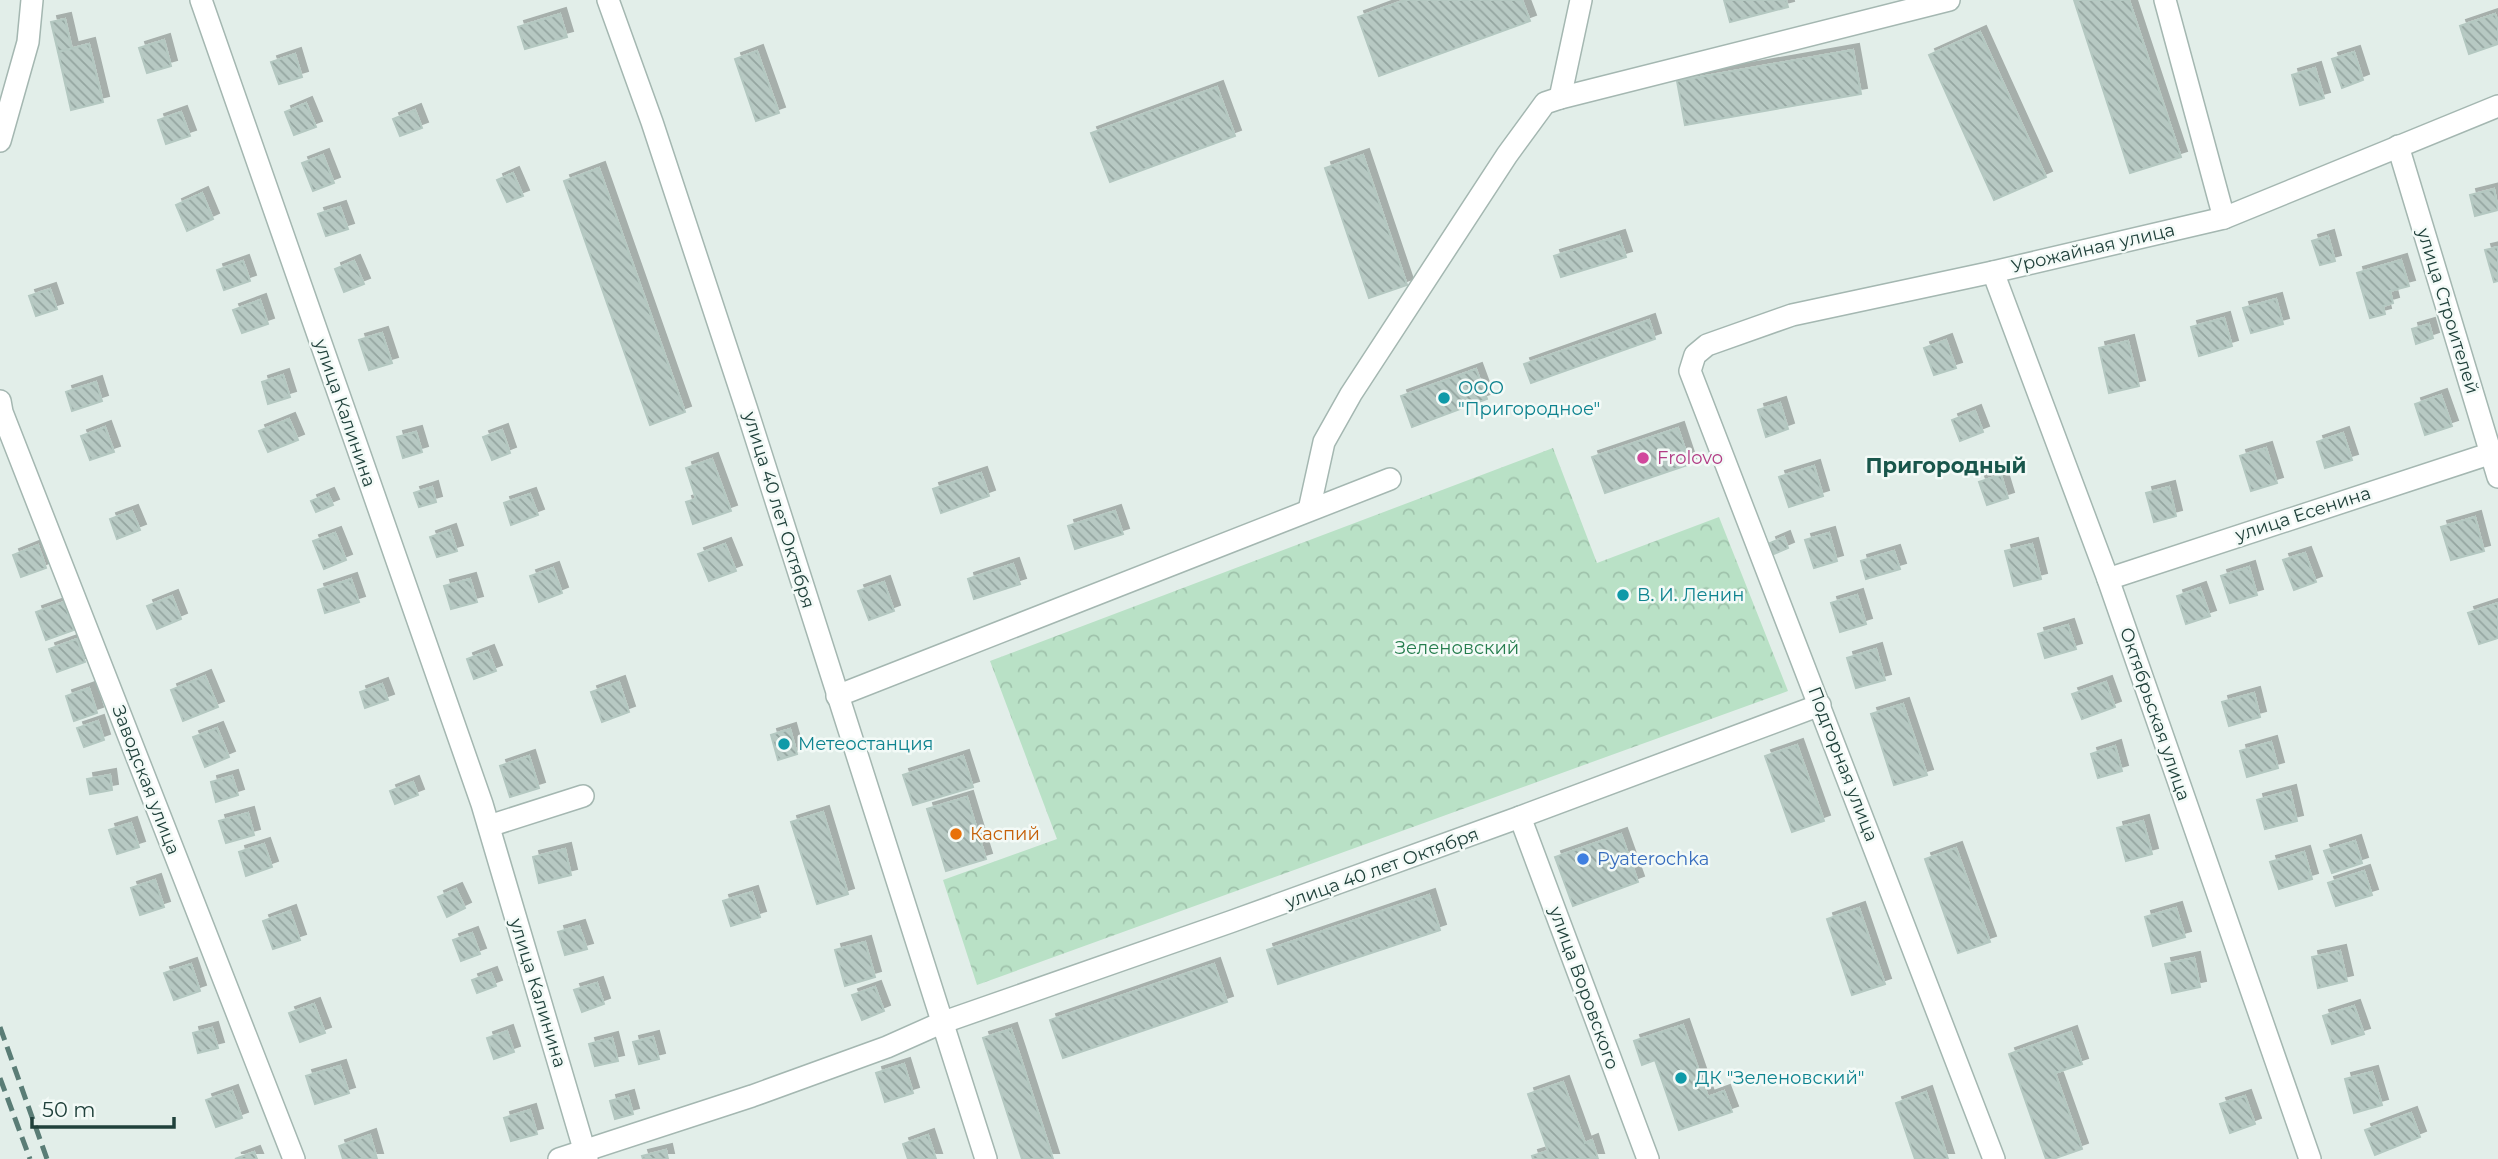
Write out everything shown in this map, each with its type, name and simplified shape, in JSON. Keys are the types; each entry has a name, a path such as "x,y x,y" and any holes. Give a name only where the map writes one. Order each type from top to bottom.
{"street":[{"path":"0,141 29,42 32,0"},
{"name":"улица Калинина","path":"201,0 489,827 586,1154"},
{"name":"улица 40 лет Октября","path":"608,0 661,148 746,407 986,1159"},
{"path":"1560,98 1581,0"},
{"path":"1309,510 1324,442 1351,394 1507,155 1545,103 1949,0"},
{"path":"2165,0 2224,218"},
{"name":"Урожайная улица","path":"1690,371 1695,355 1707,345 1792,315 2224,218 2498,106"},
{"name":"улица Строителей","path":"2398,146 2494,452 2498,477"},
{"name":"Октябрьская улица","path":"1993,272 2108,579 2310,1159"},
{"name":"Подгорная улица","path":"1690,371 1994,1159"},
{"name":"Заводская улица","path":"0,401 2,412 294,1159"},
{"name":"улица Есенина","path":"2108,579 2494,452"},
{"path":"837,696 1390,479"},
{"name":"улица 40 лет Октября","path":"941,1023 1217,927 1820,705"},
{"path":"489,827 583,796"},
{"name":"улица Воровского","path":"1520,817 1648,1159"},
{"path":"559,1159 586,1154 752,1096 887,1047 941,1023"}],"green space":[{"name":"Зеленовский","path":"1553,448 1597,563 1719,517 1788,691 977,985 943,880 1057,839 990,661"}],"building":[{"path":"1405,0 1522,0 1530,21 1379,76 1358,17"},
{"path":"1724,0 1786,0 1788,7 1730,22"},
{"path":"2074,0 2129,0 2181,157 2130,173"},
{"path":"560,14 567,37 525,49 518,27"},
{"path":"2495,14 2498,22 2498,44 2469,54 2460,26"},
{"path":"65,19 72,49 58,52 51,22"},
{"path":"1980,32 2046,177 1994,200 1929,55"},
{"path":"164,40 171,66 147,73 139,48"},
{"path":"89,44 103,102 71,110 58,52"},
{"path":"1853,50 1861,94 1685,125 1677,81"},
{"path":"757,51 779,113 756,121 735,59"},
{"path":"2354,52 2363,80 2342,88 2332,59"},
{"path":"295,54 302,77 279,84 271,62"},
{"path":"2315,68 2324,98 2300,105 2292,75"},
{"path":"1217,87 1235,136 1110,182 1091,133"},
{"path":"306,103 316,127 294,135 285,112"},
{"path":"415,110 422,128 400,136 393,119"},
{"path":"181,112 190,136 166,144 158,120"},
{"path":"323,155 334,183 313,191 302,163"},
{"path":"1363,155 1407,285 1369,298 1325,168"},
{"path":"599,168 685,412 650,425 564,181"},
{"path":"513,173 523,196 507,202 497,180"},
{"path":"2494,189 2498,210 2475,216 2470,195"},
{"path":"202,193 213,219 187,231 176,205"},
{"path":"340,207 348,229 326,236 318,214"},
{"path":"1619,236 1626,257 1561,277 1554,256"},
{"path":"2328,236 2335,261 2320,265 2312,241"},
{"path":"2498,247 2498,281 2494,282 2485,250"},
{"path":"2401,260 2409,286 2390,291 2393,303 2383,306 2385,314 2370,318 2357,273"},
{"path":"243,261 250,281 224,290 217,270"},
{"path":"354,261 364,284 344,292 335,269"},
{"path":"50,289 57,309 36,316 29,296"},
{"path":"2276,299 2283,324 2251,333 2243,308"},
{"path":"260,300 268,324 242,333 233,310"},
{"path":"2224,318 2232,346 2199,356 2191,327"},
{"path":"1649,320 1655,339 1531,383 1524,364"},
{"path":"2429,324 2433,338 2416,344 2412,329"},
{"path":"382,333 392,363 369,370 359,340"},
{"path":"1946,340 1956,368 1934,375 1924,348"},
{"path":"2128,341 2139,386 2109,393 2099,348"},
{"name":"ООО \"Пригородное\"","path":"1476,369 1487,399 1412,427 1401,396"},
{"path":"283,375 290,397 268,404 262,382"},
{"path":"96,382 102,401 72,411 66,392"},
{"path":"2441,395 2452,426 2425,435 2415,404"},
{"path":"1780,403 1788,429 1766,437 1758,410"},
{"path":"1975,411 1983,432 1960,441 1952,420"},
{"path":"289,419 298,440 268,452 259,431"},
{"path":"105,427 114,452 90,460 81,436"},
{"path":"1678,428 1690,464 1605,493 1592,457"},
{"path":"502,430 510,453 492,460 483,437"},
{"path":"416,432 422,452 403,458 397,437"},
{"path":"2343,433 2352,460 2325,468 2317,442"},
{"path":"2266,448 2277,483 2251,491 2240,456"},
{"path":"712,459 731,511 693,524 686,502 696,499 686,468"},
{"path":"1814,466 1823,496 1789,507 1779,477"},
{"path":"981,473 989,496 941,513 933,489"},
{"path":"2001,475 2008,498 1987,505 1979,482"},
{"path":"432,487 436,502 419,507 414,493"},
{"path":"2169,487 2176,516 2154,522 2146,493"},
{"path":"328,494 333,505 316,512 311,501"},
{"path":"530,494 538,515 511,525 504,503"},
{"path":"132,511 140,530 117,539 110,519"},
{"path":"1115,511 1123,534 1075,549 1068,526"},
{"path":"2475,517 2484,551 2451,560 2441,527"},
{"path":"450,530 457,551 437,557 430,537"},
{"path":"335,533 346,560 324,569 313,541"},
{"path":"1829,533 1837,561 1814,568 1805,540"},
{"path":"1784,537 1788,548 1774,554 1770,543"},
{"path":"725,544 736,571 709,581 698,554"},
{"path":"2032,544 2041,579 2014,586 2005,551"},
{"path":"38,545 46,568 21,577 13,555"},
{"path":"1894,551 1900,569 1866,579 1861,561"},
{"path":"2305,553 2316,582 2294,590 2283,560"},
{"path":"1013,564 1020,584 974,599 968,579"},
{"path":"2249,567 2257,595 2230,603 2221,576"},
{"path":"553,568 562,593 539,602 530,576"},
{"path":"351,579 359,602 325,613 318,590"},
{"path":"470,579 477,602 451,609 444,586"},
{"path":"884,582 894,611 869,620 858,591"},
{"path":"2200,588 2210,616 2186,624 2177,596"},
{"path":"1857,595 1866,624 1840,632 1831,603"},
{"path":"172,596 181,619 157,629 147,606"},
{"path":"64,602 74,630 46,640 36,612"},
{"path":"2498,603 2498,638 2479,644 2468,613"},
{"path":"2068,625 2076,649 2045,658 2038,634"},
{"path":"77,639 85,662 57,672 49,649"},
{"path":"1876,649 1885,680 1856,688 1847,658"},
{"path":"488,651 496,671 474,679 467,659"},
{"path":"205,676 218,707 183,721 171,690"},
{"path":"619,682 629,712 602,722 591,692"},
{"path":"2106,682 2115,707 2082,719 2072,694"},
{"path":"382,684 388,700 365,708 360,692"},
{"path":"89,688 97,713 74,721 66,696"},
{"path":"2254,693 2260,717 2229,726 2222,702"},
{"path":"1903,704 1927,775 1894,785 1871,714"},
{"path":"98,721 104,740 84,747 77,728"},
{"path":"217,728 229,757 205,767 193,737"},
{"name":"Метеостанция","path":"790,729 797,754 778,760 771,735"},
{"path":"2271,742 2278,768 2247,777 2240,751"},
{"path":"1797,745 1824,821 1792,832 1765,756"},
{"path":"2115,746 2122,771 2098,778 2091,754"},
{"path":"529,756 539,788 510,797 500,766"},
{"path":"963,756 973,787 913,805 903,775"},
{"path":"110,775 112,790 90,794 87,779"},
{"path":"232,776 238,795 216,802 211,782"},
{"path":"413,782 418,795 395,804 390,791"},
{"path":"2290,791 2297,821 2265,829 2257,800"},
{"name":"Каспий","path":"967,797 986,859 946,871 927,809"},
{"path":"823,812 848,894 817,904 791,822"},
{"path":"248,813 254,835 226,843 219,821"},
{"path":"2143,821 2152,854 2126,861 2117,828"},
{"path":"131,823 139,847 117,854 109,830"},
{"path":"1621,834 1638,882 1573,906 1555,857"},
{"path":"2355,841 2362,863 2332,873 2324,851"},
{"path":"264,844 272,867 246,876 239,852"},
{"path":"1956,848 1990,942 1958,953 1925,859"},
{"path":"565,849 571,875 539,883 533,857"},
{"path":"2304,852 2312,879 2279,889 2270,862"},
{"path":"2364,871 2372,895 2336,906 2328,883"},
{"path":"155,880 164,907 140,915 131,888"},
{"path":"456,889 465,908 447,917 438,897"},
{"path":"752,892 760,917 731,926 723,901"},
{"path":"1429,895 1440,930 1278,984 1267,950"},
{"path":"1859,908 1885,984 1852,995 1827,919"},
{"path":"2176,908 2185,937 2153,946 2145,917"},
{"path":"290,911 300,940 273,949 263,921"},
{"path":"579,926 587,949 565,955 558,932"},
{"path":"472,933 480,954 461,961 453,940"},
{"path":"865,942 875,977 845,986 835,950"},
{"path":"2340,951 2347,981 2318,988 2312,957"},
{"path":"2194,958 2200,987 2172,993 2165,964"},
{"path":"191,964 200,991 174,1000 164,973"},
{"path":"1214,964 1227,1002 1063,1058 1050,1020"},
{"path":"491,973 496,986 477,993 472,980"},
{"path":"597,983 604,1004 582,1012 574,990"},
{"path":"875,987 884,1011 862,1020 852,995"},
{"path":"314,1004 325,1033 300,1042 289,1013"},
{"path":"2354,1006 2364,1034 2332,1044 2323,1016"},
{"name":"ДК \"Зеленовский\"","path":"1683,1025 1708,1097 1724,1091 1732,1112 1679,1130 1655,1060 1642,1065 1634,1041"},
{"path":"212,1028 218,1048 198,1053 193,1033"},
{"path":"1011,1029 1053,1159 1022,1159 983,1038"},
{"path":"507,1031 514,1052 494,1059 487,1038"},
{"path":"2071,1032 2082,1064 2055,1073 2082,1149 2046,1159 2009,1054"},
{"path":"653,1037 659,1059 639,1064 633,1042"},
{"path":"612,1038 618,1061 595,1066 589,1044"},
{"path":"904,1064 913,1093 885,1102 876,1073"},
{"path":"340,1066 349,1093 315,1104 306,1076"},
{"path":"2372,1072 2382,1105 2354,1113 2345,1079"},
{"path":"1563,1082 1585,1143 1592,1140 1598,1159 1533,1159 1532,1156 1548,1151 1528,1094"},
{"path":"232,1091 242,1118 216,1127 206,1100"},
{"path":"1926,1092 1948,1159 1915,1159 1896,1103"},
{"path":"628,1096 633,1114 615,1119 610,1101"},
{"path":"2245,1096 2255,1124 2230,1133 2220,1104"},
{"path":"530,1110 537,1134 511,1141 504,1118"},
{"path":"2411,1113 2420,1137 2375,1155 2365,1130"},
{"path":"370,1135 377,1159 343,1159 339,1146"},
{"path":"928,1135 936,1159 908,1159 903,1144"},
{"path":"666,1150 668,1159 643,1159 642,1156"},
{"path":"254,1152 257,1159 235,1159"}],"railway":[{"path":"0,1027 47,1159"},
{"path":"0,1078 30,1159"}],"place":[{"name":"ООО \"Пригородное\"","path":"1444,398"},
{"name":"Frolovo","path":"1643,458"},
{"name":"В. И. Ленин","path":"1623,595"},
{"name":"Метеостанция","path":"784,744"},
{"name":"Каспий","path":"956,834"},
{"name":"Pyaterochka","path":"1583,859"},
{"name":"ДК \"Зеленовский\"","path":"1681,1078"}],"district":[{"name":"Пригородный","path":"1946,466"}]}
